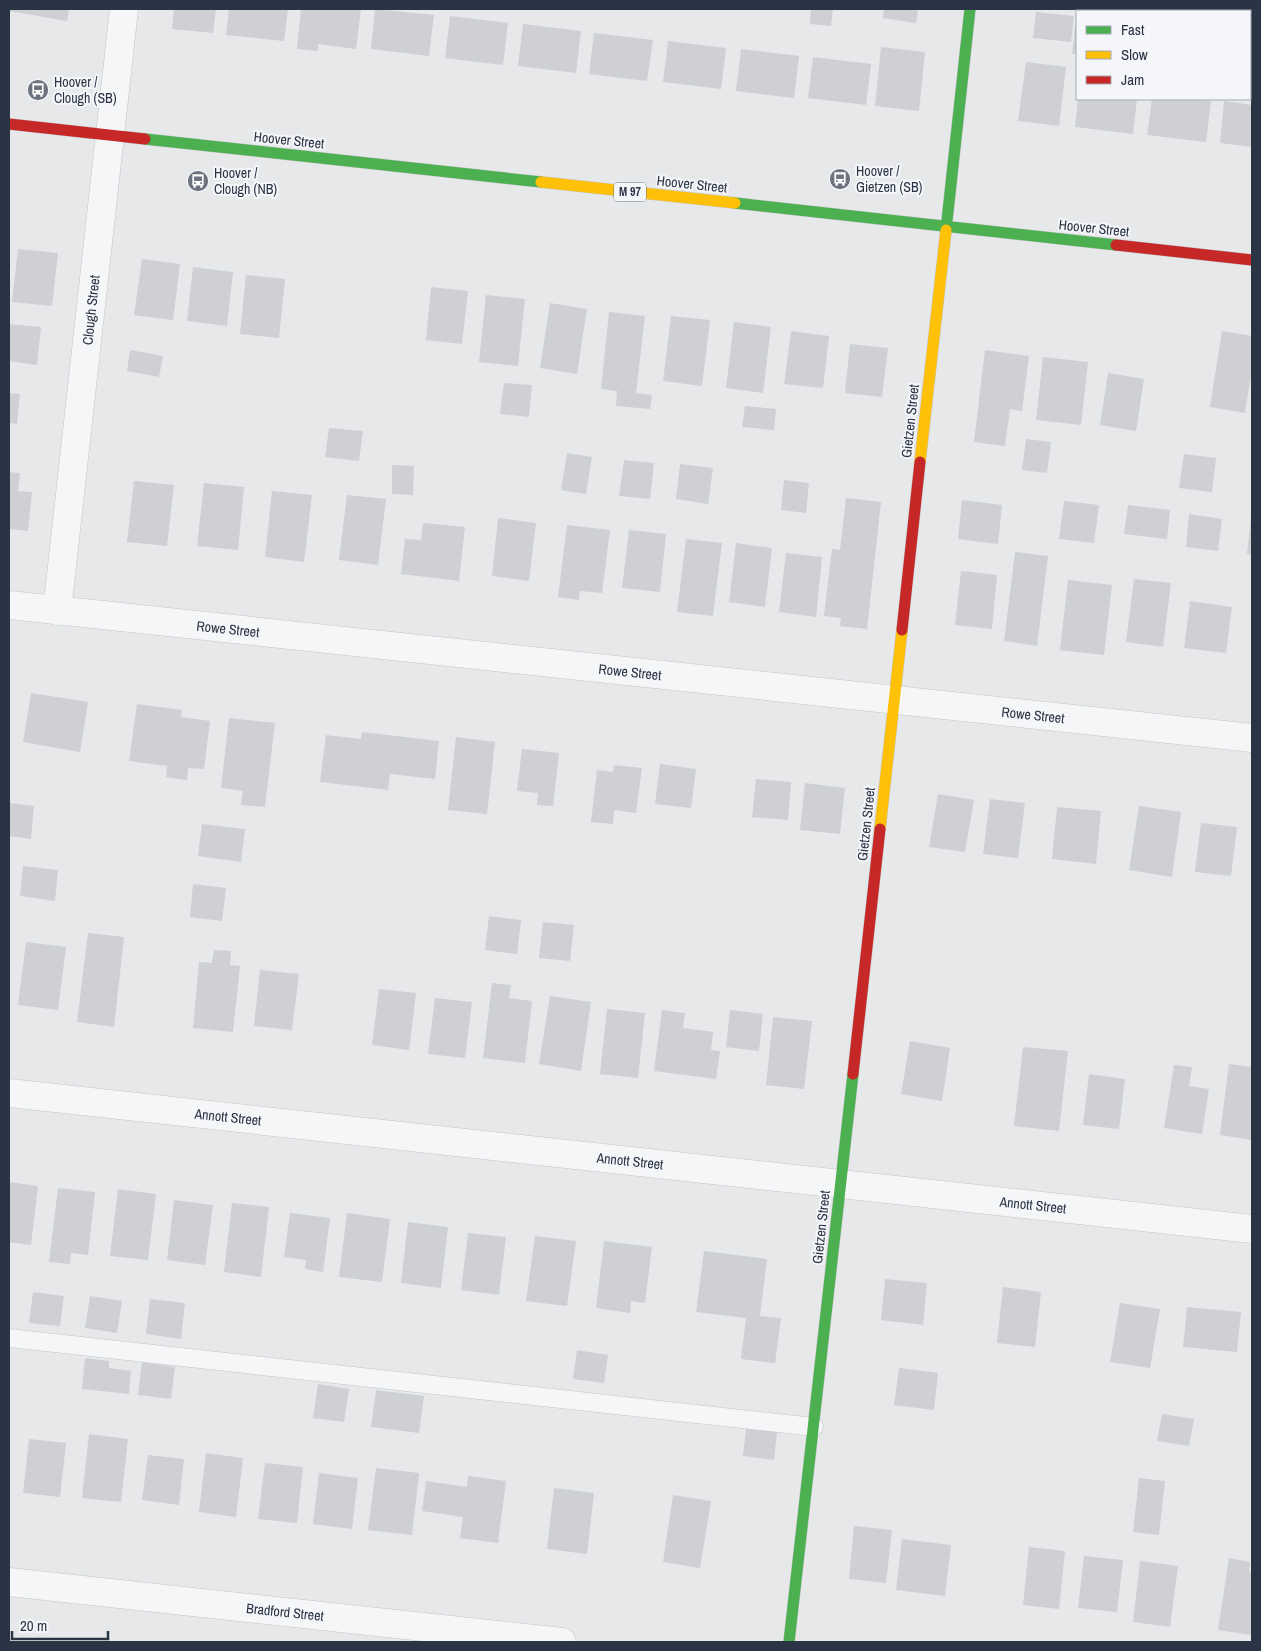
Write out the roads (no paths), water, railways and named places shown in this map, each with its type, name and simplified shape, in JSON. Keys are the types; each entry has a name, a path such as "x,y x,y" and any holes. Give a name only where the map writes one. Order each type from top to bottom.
{"street":[{"name":"Clough Street","path":"57,611 124,9"},
{"name":"Gietzen Street","path":"789,1642 970,9"},
{"name":"Hoover Street","path":"9,124 1252,260"},
{"name":"Rowe Street","path":"9,605 1252,738"},
{"name":"Annott Street","path":"9,1093 1252,1229"},
{"name":"Bradford Street","path":"9,1582 562,1642"}],"lane":[{"path":"9,1338 814,1427"}],"place":[{"name":"Hoover / Clough (SB)","path":"38,90"},
{"name":"Hoover / Gietzen (SB)","path":"840,179"},
{"name":"Hoover / Clough (NB)","path":"198,181"}]}
